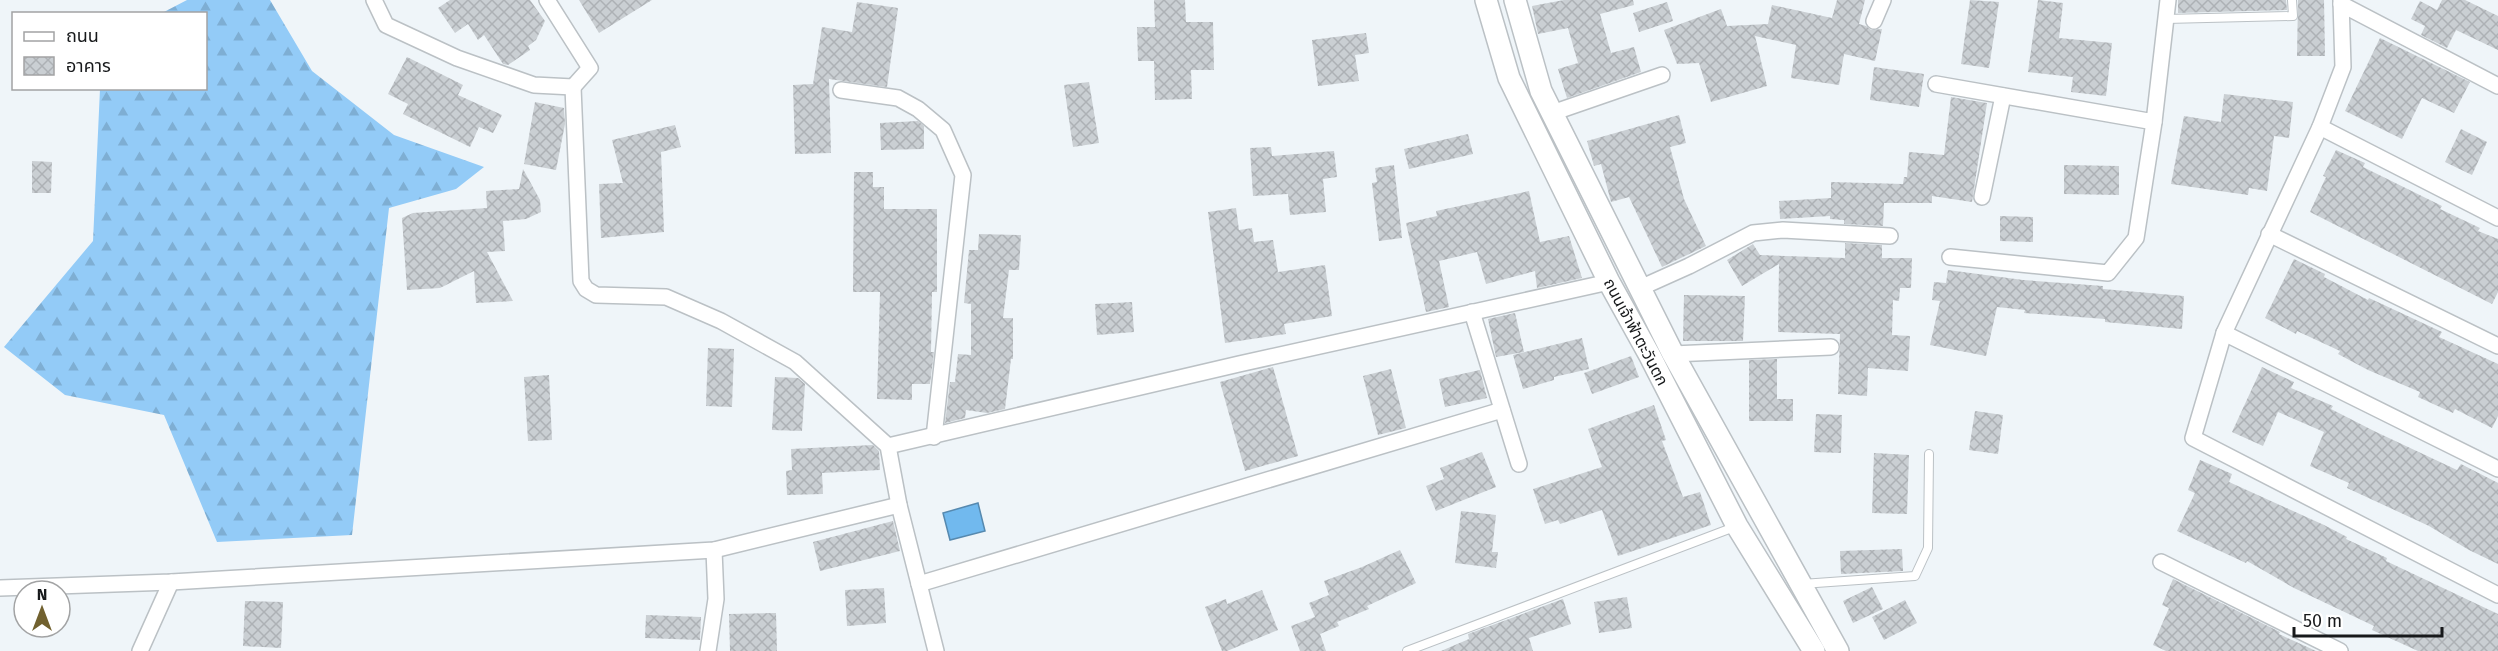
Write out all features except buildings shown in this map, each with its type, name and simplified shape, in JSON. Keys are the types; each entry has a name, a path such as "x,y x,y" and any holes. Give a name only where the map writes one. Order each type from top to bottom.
{"main road":[{"name":"ถนนเจ้าฟ้าตะวันตก","path":"1486,0 1509,78 1609,282 1737,526 1814,651"},
{"name":"ถนนเจ้าฟ้าตะวันตก","path":"1515,0 1541,91 1673,354 1838,651"}],"street":[{"path":"374,0 386,25 457,58 534,84 573,87"},
{"path":"547,0 590,68 573,87 582,281 586,290 596,295 666,297 721,321 795,362 888,446 899,505 936,651"},
{"path":"1874,21 1883,0"},
{"path":"1950,257 2108,273 2136,238 2154,122 2168,0"},
{"path":"2498,86 2341,2 2343,68 2320,127 2224,333 2193,438 2498,596"},
{"path":"1552,113 1662,75"},
{"path":"1936,84 2154,122"},
{"path":"841,90 898,98 918,109 943,130 963,175 934,437"},
{"path":"1983,197 2003,96"},
{"path":"2320,127 2498,218"},
{"path":"1640,288 1753,233 1783,230 1890,236"},
{"path":"2269,234 2498,346"},
{"path":"888,446 1239,364 1609,282"},
{"path":"1472,312 1519,464"},
{"path":"2224,333 2498,469"},
{"path":"1673,354 1831,347"},
{"path":"920,584 1502,410"},
{"path":"0,588 171,582 714,550 899,505"},
{"path":"708,651 716,599 714,550"},
{"path":"2161,562 2340,651"},
{"path":"140,651 171,582"}],"lane":[{"path":"2166,18 2293,16 2292,0"},
{"path":"1801,584 1915,576 1928,548 1929,454"},
{"path":"1407,651 1737,526"}],"green space":[{"path":"187,0 270,0 312,71 394,135 484,167 456,189 389,208 352,535 217,542 164,415 65,395 4,347 93,241 100,90 207,90 207,12 164,12"}],"shaded area":[{"path":"978,503 985,531 950,540 943,513"}]}
